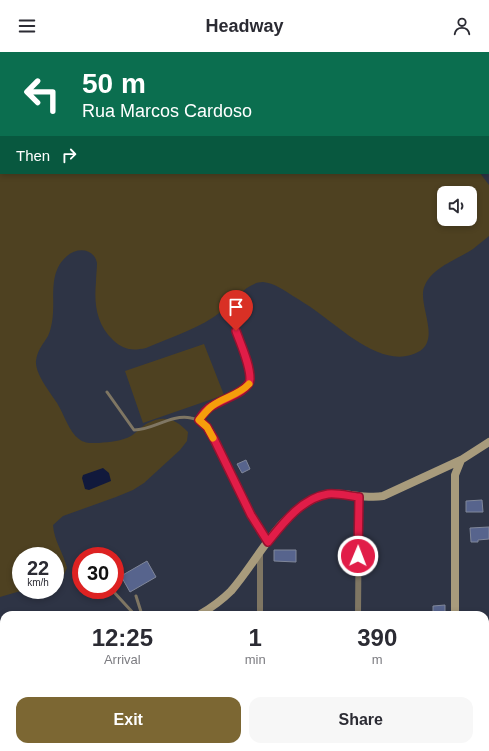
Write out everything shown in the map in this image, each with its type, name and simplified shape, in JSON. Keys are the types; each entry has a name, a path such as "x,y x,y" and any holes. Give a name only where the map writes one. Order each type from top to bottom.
{"street":[{"path":"206,611 219,602 230,591 268,542 294,512 315,499 321,496 333,494 359,497 383,496 461,460 489,442"},
{"path":"455,611 455,475 461,460"},
{"path":"358,611 359,497"},
{"path":"260,553 260,611"}],"lane":[{"path":"199,420 212,405 234,395 248,385 250,380 245,356 236,331"},
{"path":"107,392 134,430 147,428 167,420 190,418 199,420 207,427 251,515 268,542"},
{"path":"136,596 141,611"},
{"path":"120,599 131,611"}],"shaded area":[{"path":"0,174 481,174 489,185 489,236 473,249 440,268 429,279 423,292 423,301 428,328 426,345 420,351 407,356 393,356 365,346 286,291 275,285 263,282 251,285 214,317 186,332 146,348 128,349 121,346 107,334 97,313 95,290 97,263 95,258 92,254 85,250 75,251 67,256 57,270 54,287 51,328 39,351 36,366 40,377 57,403 72,432 81,441 92,443 112,442 131,436 146,424 154,420 165,419 180,424 188,432 187,441 180,450 144,483 133,490 116,497 63,516 53,525 59,547 12,547 12,594 0,597"},
{"path":"204,344 224,395 143,423 125,371"},
{"path":"64,560 67,568 64,575"}],"water":[{"path":"103,468 109,473 111,481 89,490 85,489 82,478 83,475"}],"building":[{"path":"246,460 250,469 242,473 237,464"},
{"path":"482,500 483,512 466,512 466,501"},
{"path":"489,527 489,539 471,542 470,528"},
{"path":"274,550 296,550 296,562 274,561"},
{"path":"147,561 156,577 130,592 124,581 124,574"},
{"path":"445,605 445,611 433,611 433,606"}],"slow traffic":[{"path":"213,438 207,427 199,420 212,405 234,395 249,384"}],"route":[{"path":"236,331 245,356 250,380 248,385 234,395 212,405 199,420 207,427 214,439 251,515 268,542 294,512 308,502 327,494 342,494 359,497 358,556"}]}
